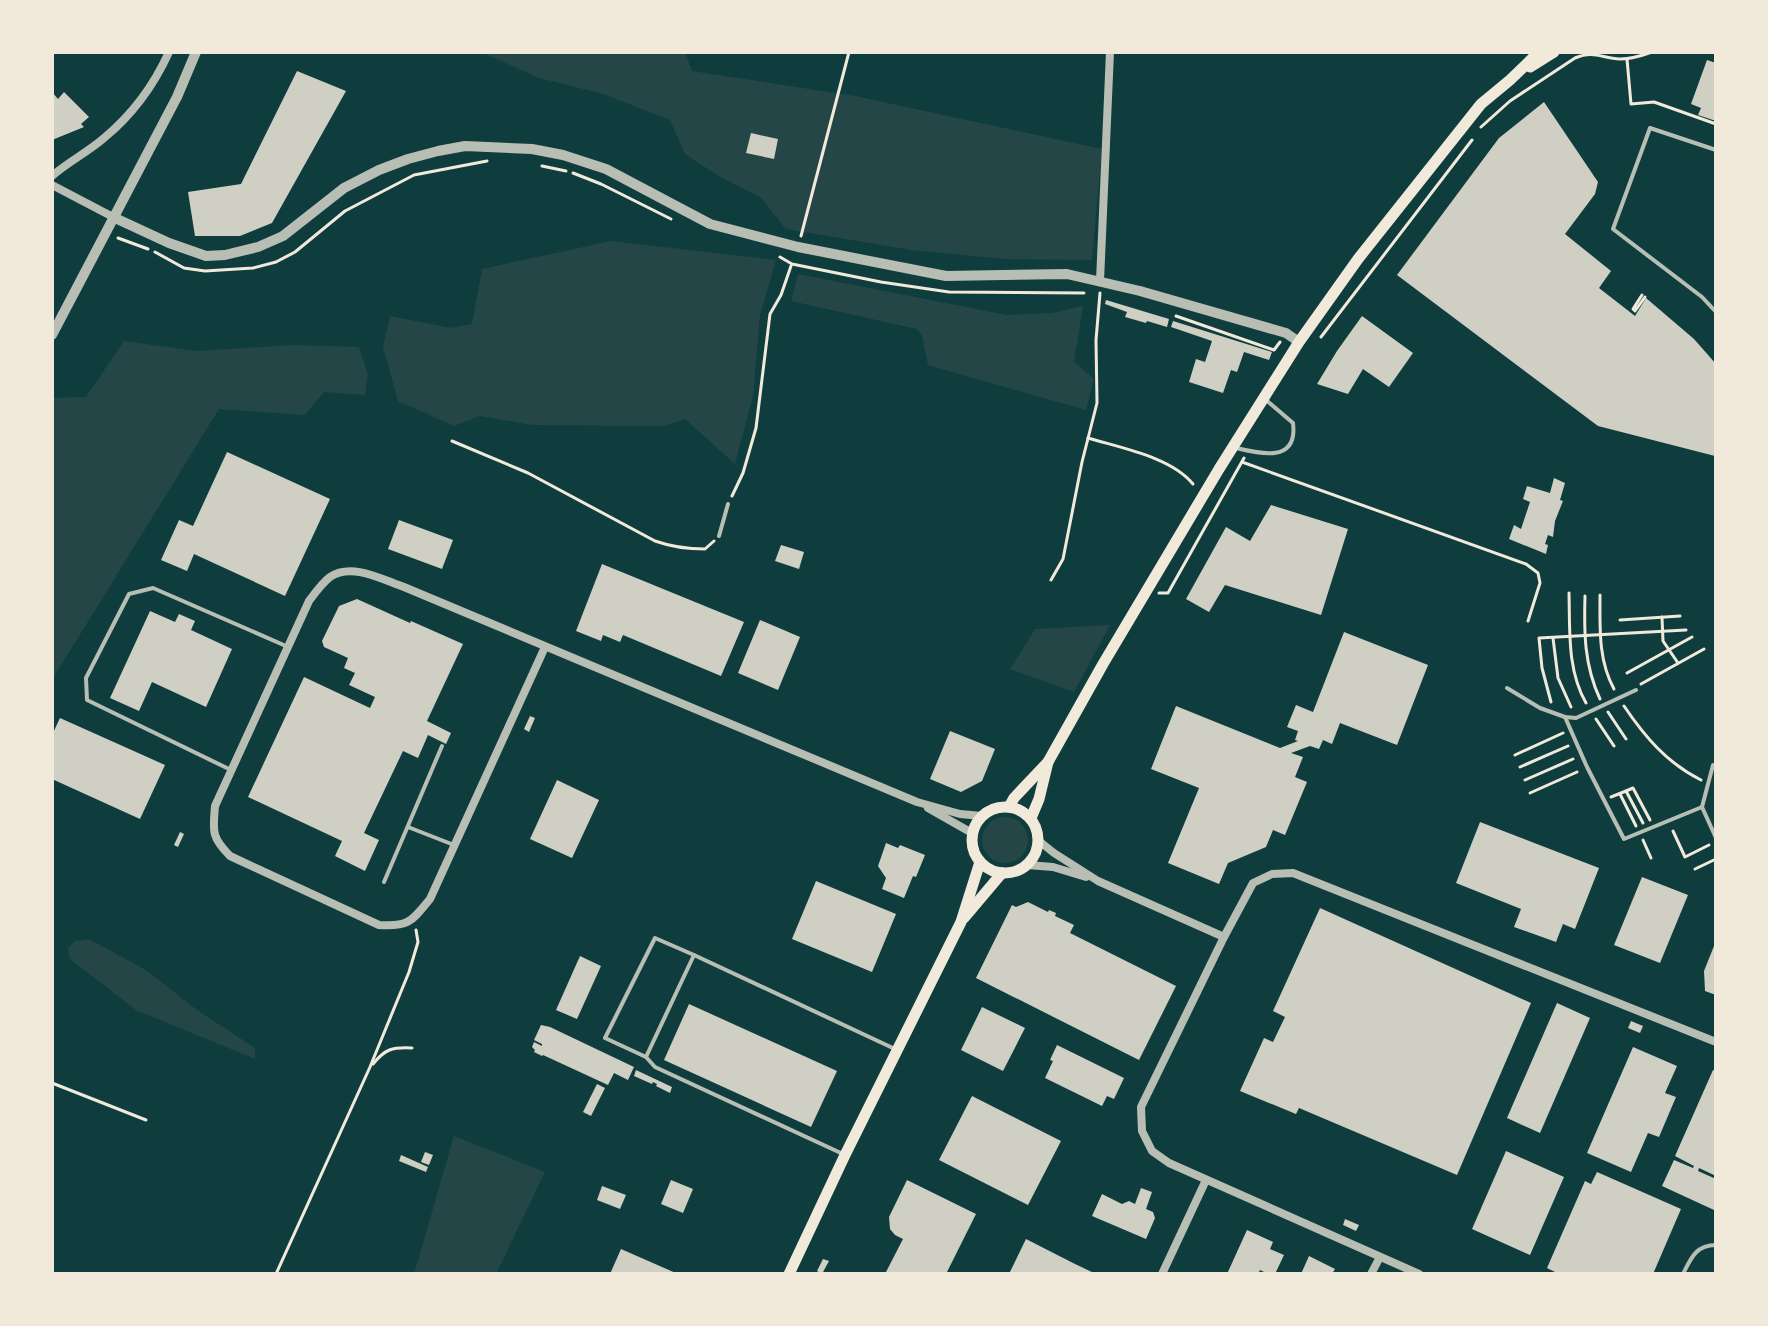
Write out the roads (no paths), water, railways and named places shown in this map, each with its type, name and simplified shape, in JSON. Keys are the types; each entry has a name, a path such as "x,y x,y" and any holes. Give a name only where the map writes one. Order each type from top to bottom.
{"main road":[{"path":"1009,807 1048,762 1219,469 1299,342 1358,259 1481,104 1539,52"},
{"path":"1510,80 1554,52"},
{"path":"1031,818 1048,762"},
{"path":"1009,807 1031,818 1039,841 1027,865 1011,873 1002,873 990,870 980,862 974,853 972,833 982,816 990,810 1009,807"},
{"path":"789,1274 961,922 980,862"},
{"path":"961,922 1002,873"}],"street":[{"path":"52,176 103,139 131,111 157,77 169,52"},
{"path":"52,335 177,97 196,52"},
{"path":"1100,281 1110,52"},
{"path":"52,185 169,243 206,256 225,255 258,247 283,236 344,188 408,159 465,146 532,149 606,169 710,224 798,247 946,276 1067,274 1140,291 1286,333 1299,342"},
{"path":"545,647 430,899 413,919 399,926 379,925 230,856 217,843 213,832 215,806 309,601 331,576 348,571 404,587 917,802 972,833"},
{"path":"917,802 960,814 982,816"},
{"path":"1039,841 1098,881"},
{"path":"1027,865 1053,867 1098,881 1224,937"},
{"path":"1419,1274 1169,1163 1152,1151 1142,1131 1141,1107 1253,883 1272,874 1293,873 1716,1042"},
{"path":"1162,1274 1206,1180"},
{"path":"1371,1274 1380,1257"}],"lane":[{"path":"1716,150 1650,128 1613,229 1702,297 1716,312"},
{"path":"1234,447 1277,454 1293,439 1293,423 1264,398"},
{"path":"719,536 728,504"},
{"path":"231,770 87,700 86,678 129,594 153,588 288,647"},
{"path":"1507,688 1540,708 1576,718 1635,689"},
{"path":"1565,717 1624,839 1702,807"},
{"path":"384,882 442,746"},
{"path":"1713,765 1702,807 1716,840"},
{"path":"408,827 455,845"},
{"path":"845,1155 655,1067 646,1057 605,1038 655,938 897,1050"},
{"path":"646,1057 694,955"},
{"path":"1683,1274 1692,1255 1699,1249 1716,1245"}]}
